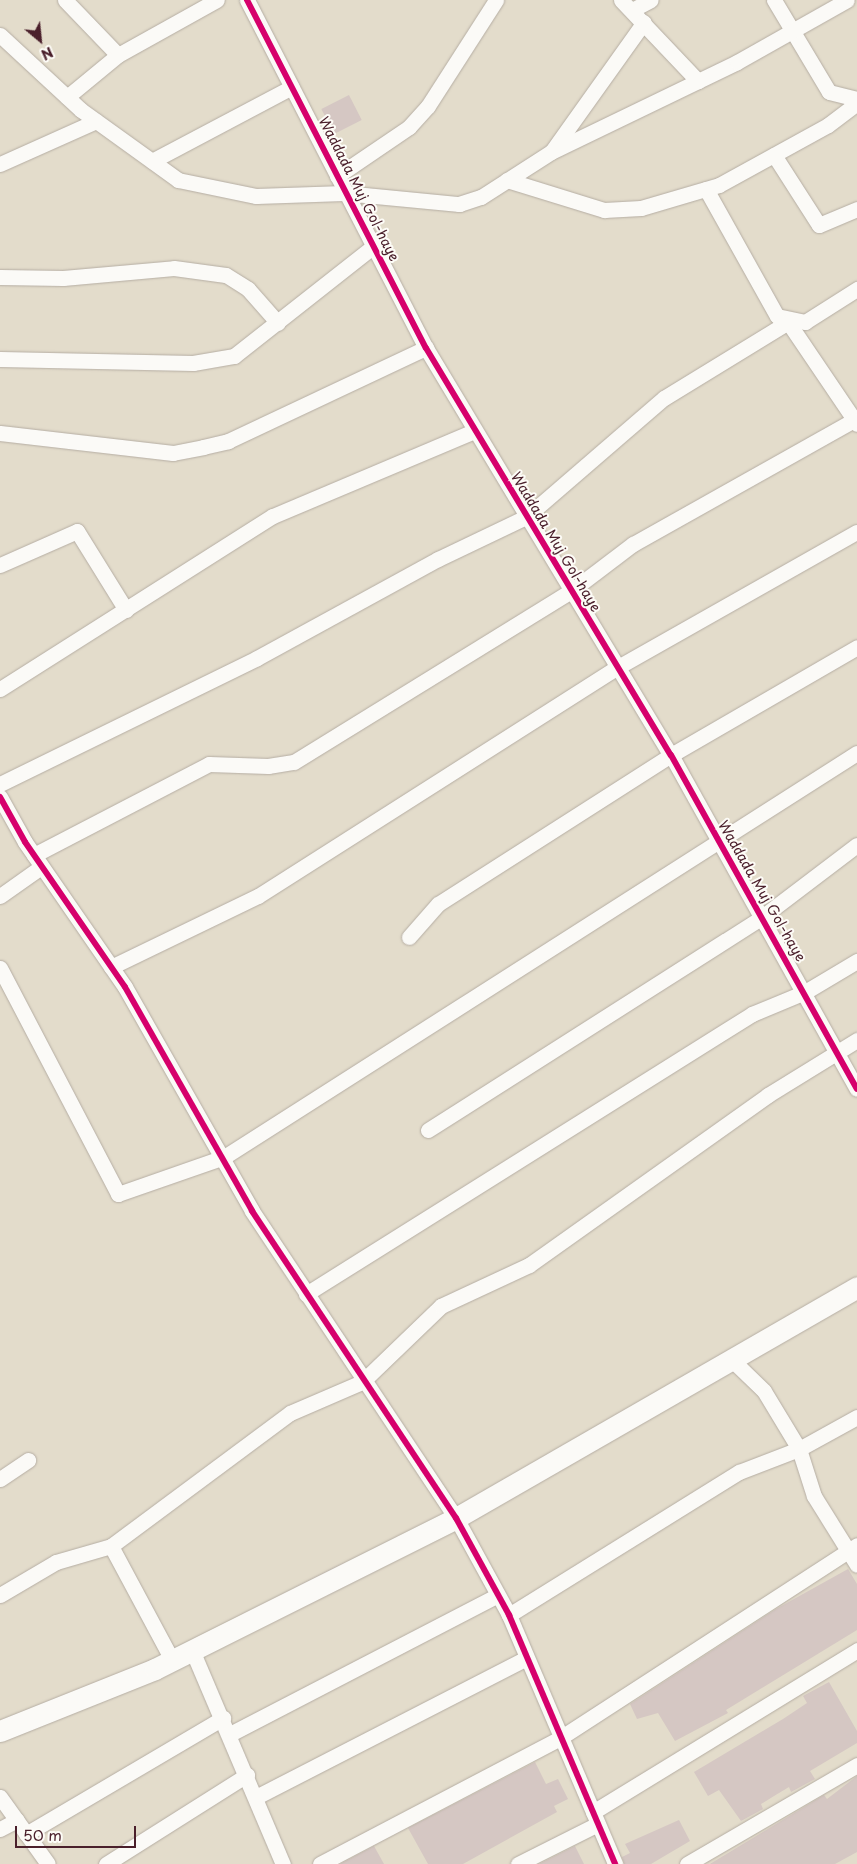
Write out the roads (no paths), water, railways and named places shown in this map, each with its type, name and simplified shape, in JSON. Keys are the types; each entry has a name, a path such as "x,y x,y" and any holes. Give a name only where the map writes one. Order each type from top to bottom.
{"main road":[{"path":"0,1731 172,1660 456,1518 730,1358 857,1287"}],"street":[{"path":"65,0 118,56"},
{"path":"67,97 118,56 217,0"},
{"name":"Waddada Muj Gol-haye","path":"247,0 344,193 374,246 426,348 474,431 671,755 805,992 857,1089"},
{"path":"337,176 409,127 428,106 496,0"},
{"path":"626,5 651,0"},
{"path":"774,0 829,92 857,101"},
{"path":"0,35 96,121 178,180 212,190 256,196 344,193 459,204 507,180 551,152 698,80 793,31 847,0"},
{"path":"626,5 698,80"},
{"path":"551,152 644,22"},
{"path":"152,161 292,87"},
{"path":"507,180 604,210 641,208 706,190 774,155 857,101"},
{"path":"0,164 96,121"},
{"path":"774,155 819,225 857,210"},
{"path":"0,896 37,861 209,764 268,766 294,762 571,591 633,544 856,422 788,322 777,316 706,190"},
{"path":"0,359 193,363 234,356 374,246"},
{"path":"0,276 63,278 174,268 226,276 248,288 278,323"},
{"path":"0,784 257,658 438,559 526,517 664,398 788,322 805,322 857,289"},
{"path":"0,433 173,453 203,448 228,441 426,348"},
{"path":"0,689 310,497 474,431"},
{"path":"0,565 77,531 126,610"},
{"path":"111,967 258,896 618,667 857,532"},
{"path":"409,937 438,904 671,755 857,647"},
{"path":"0,968 118,1194 224,1157 857,753"},
{"path":"0,797 37,861 111,967 306,1294 362,1382 456,1518 496,1596 509,1615 526,1659 615,1864"},
{"path":"428,1130 762,917 857,845"},
{"path":"306,1294 744,1019 805,992 857,961"},
{"path":"0,1595 56,1562 111,1546 290,1412 362,1382 441,1306 528,1265 836,1051 857,1040"},
{"path":"730,1358 764,1391 798,1449 814,1496 853,1548 857,1565"},
{"path":"509,1615 739,1472 798,1449 857,1417"},
{"path":"0,1479 28,1460"},
{"path":"111,1546 172,1660"},
{"path":"320,1864 560,1738 853,1548"},
{"path":"230,1734 496,1596"},
{"path":"192,1650 230,1734 283,1864"},
{"path":"518,1864 596,1818 857,1650"},
{"path":"256,1797 526,1659"},
{"path":"26,1834 223,1718"},
{"path":"688,1864 857,1765"},
{"path":"106,1864 247,1775"},
{"path":"0,1797 48,1864"},
{"path":"0,1829 17,1820"}]}
